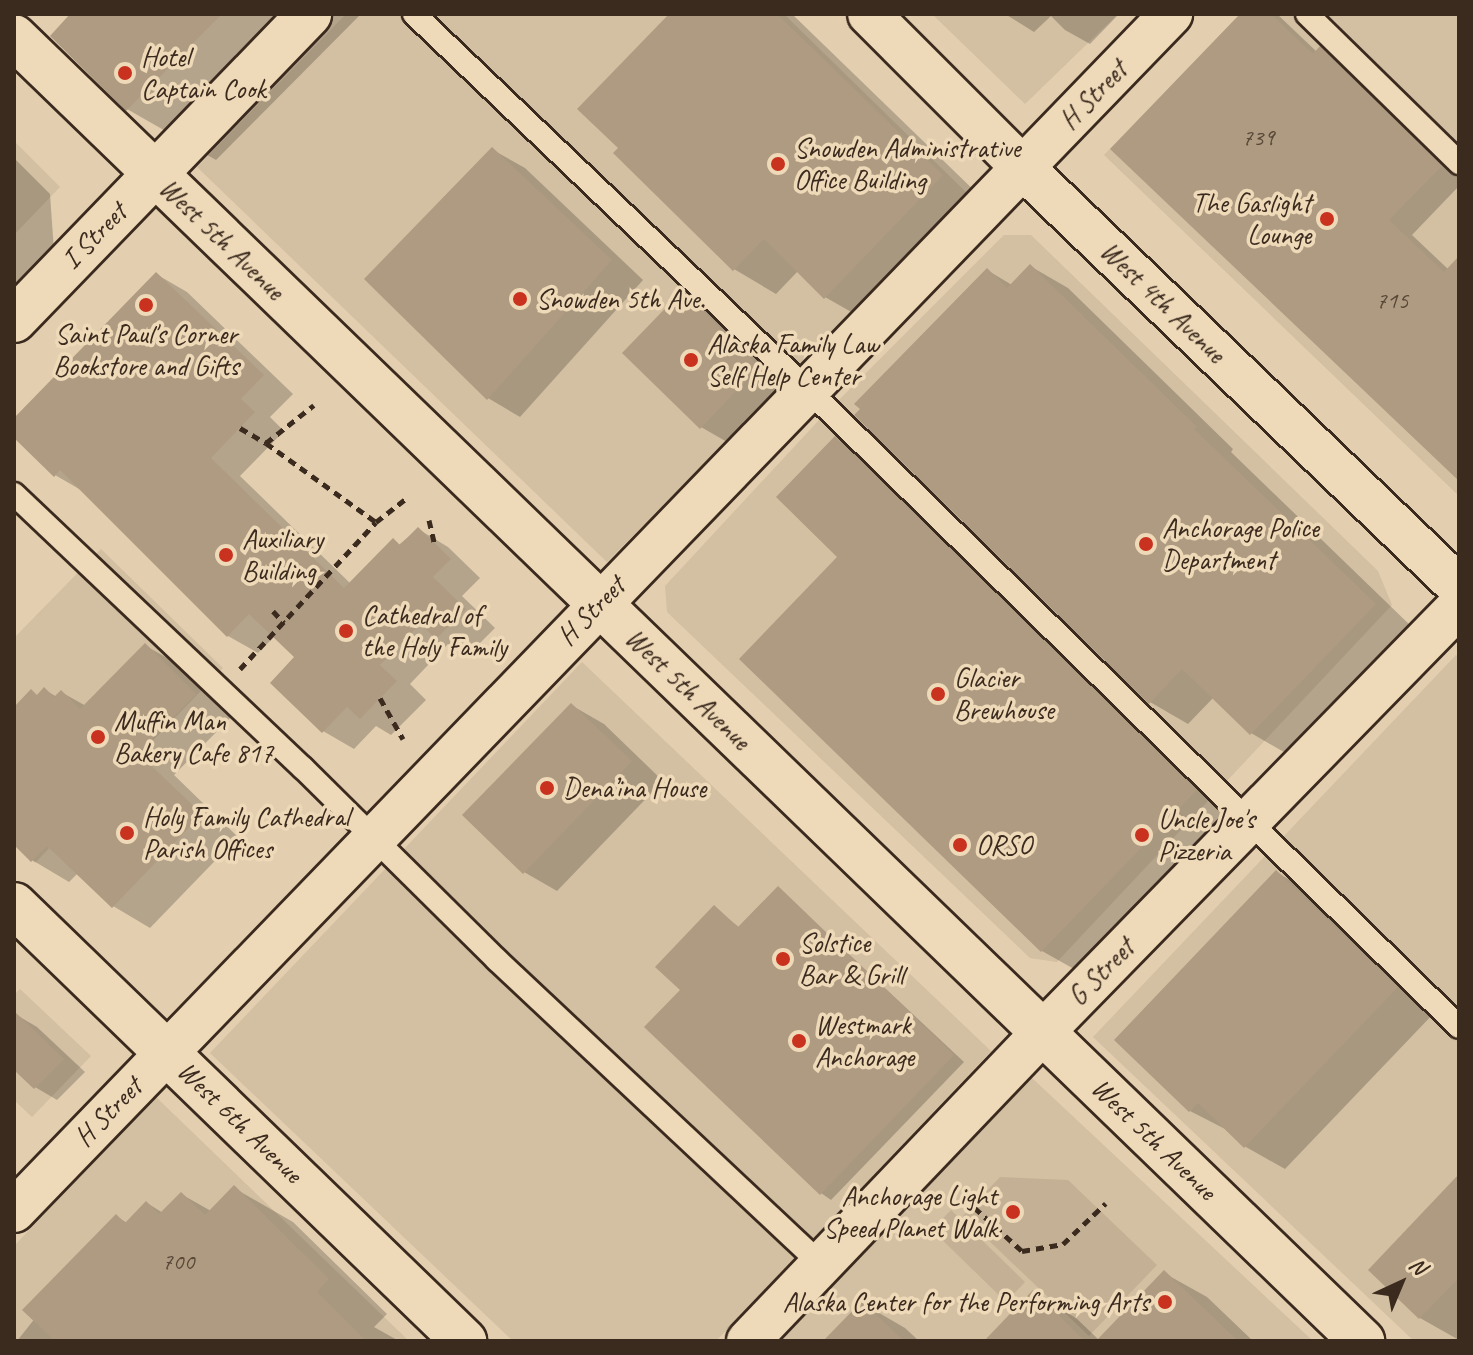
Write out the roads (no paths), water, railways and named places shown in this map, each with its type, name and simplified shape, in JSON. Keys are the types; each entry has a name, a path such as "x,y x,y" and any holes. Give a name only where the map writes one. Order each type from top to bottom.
{"main road":[{"name":"I Street","path":"14,320 309,14"},
{"name":"West 5th Avenue","path":"14,37 1362,1341"},
{"name":"West 6th Avenue","path":"14,905 464,1341"}],"street":[{"name":"West 4th Avenue","path":"869,14 1022,167 1459,587"},
{"name":"H Street","path":"14,1211 1171,14"},
{"name":"G Street","path":"748,1341 1043,1032 1459,606"}],"lane":[{"path":"414,14 806,389 1459,1027"},
{"path":"1307,14 1459,163"},
{"path":"14,494 373,837 497,960 821,1264"}],"place":[{"name":"Hotel Captain Cook","path":"125,73"},
{"name":"Snowden Administrative Office Building","path":"778,164"},
{"name":"The Gaslight Lounge","path":"1327,219"},
{"name":"Snowden 5th Ave.","path":"520,299"},
{"name":"Saint Paul's Corner Bookstore and Gifts","path":"146,305"},
{"name":"Alaska Family Law Self Help Center","path":"691,360"},
{"name":"Anchorage Police Department","path":"1146,544"},
{"name":"Auxiliary Building","path":"226,555"},
{"name":"Cathedral of the Holy Family","path":"346,631"},
{"name":"Glacier Brewhouse","path":"938,694"},
{"name":"Muffin Man Bakery Cafe 817","path":"98,737"},
{"name":"Dena’ina House","path":"547,788"},
{"name":"Holy Family Cathedral Parish Offices","path":"127,833"},
{"name":"Uncle Joe's Pizzeria","path":"1142,835"},
{"name":"ORSO","path":"960,845"},
{"name":"Solstice Bar & Grill","path":"783,959"},
{"name":"Westmark Anchorage","path":"799,1041"},
{"name":"Anchorage Light Speed Planet Walk","path":"1013,1212"},
{"name":"Alaska Center for the Performing Arts","path":"1165,1302"}]}
